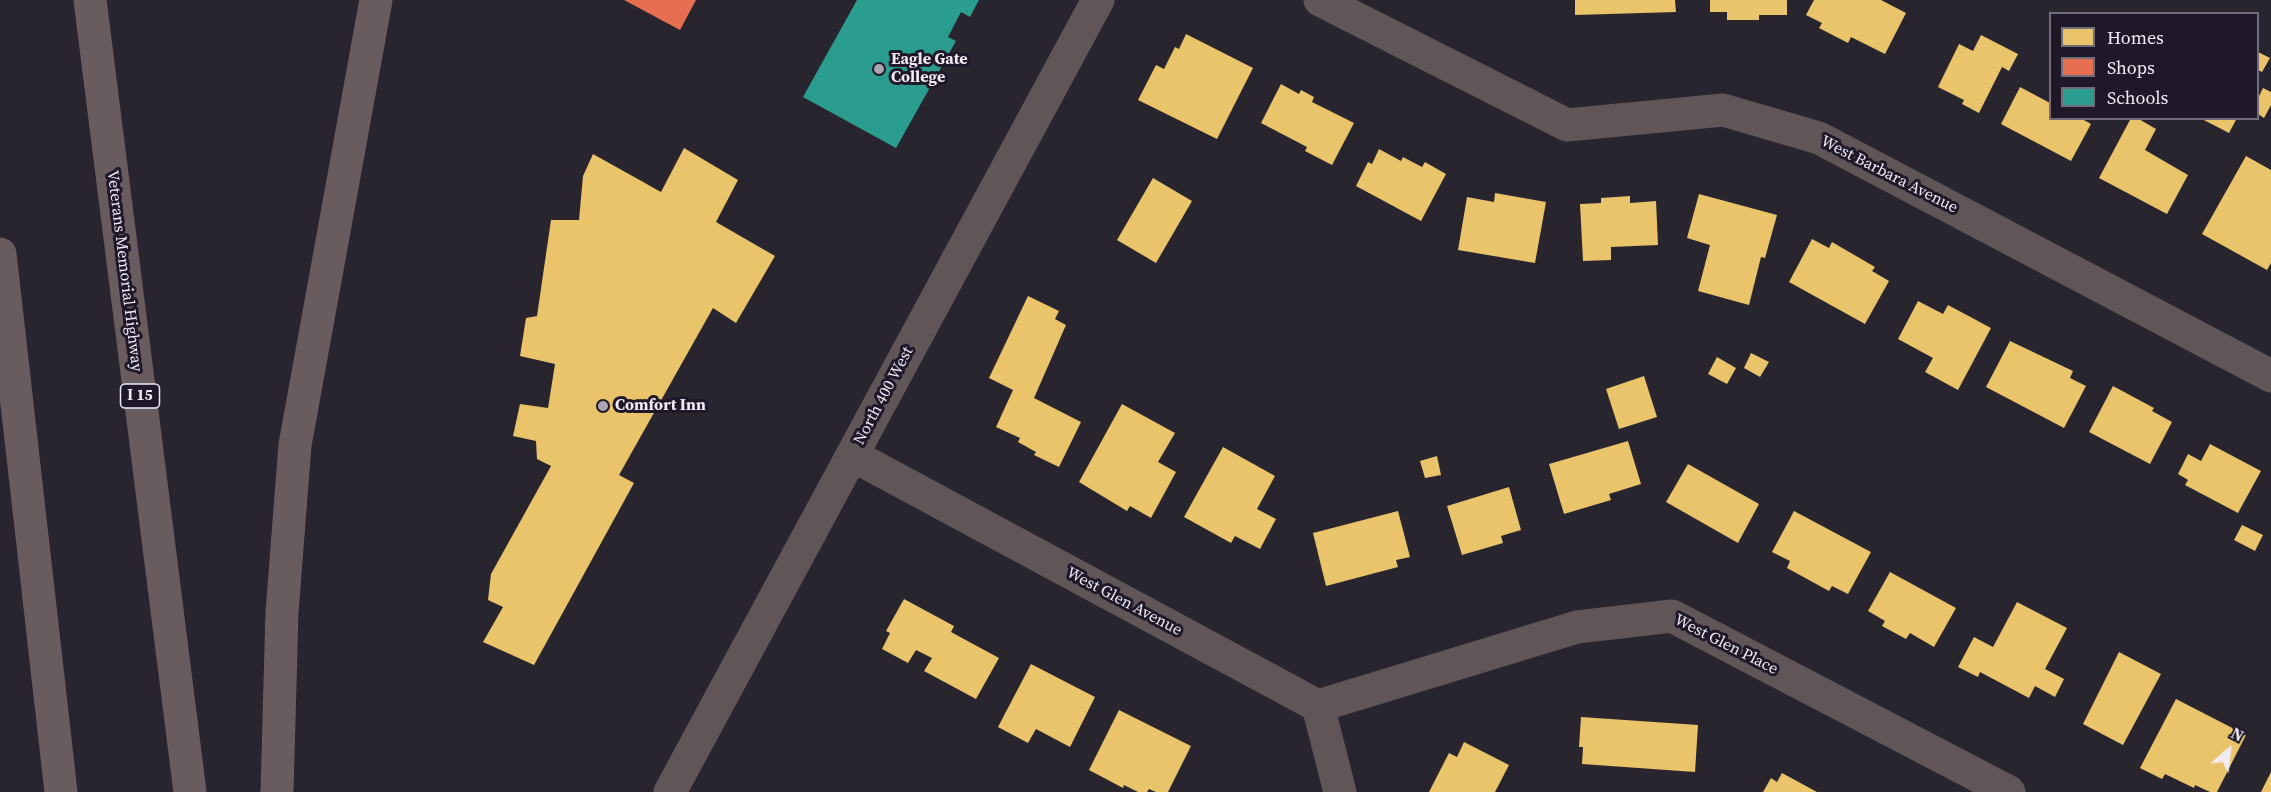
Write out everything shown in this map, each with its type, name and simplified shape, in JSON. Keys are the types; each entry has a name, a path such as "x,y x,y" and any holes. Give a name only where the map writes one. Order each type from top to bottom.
{"highway":[{"name":"Veterans Memorial Highway","path":"90,0 190,792"},
{"path":"277,792 282,612 296,444 376,0"},
{"path":"0,254 61,792"}],"street":[{"name":"North 400 West","path":"670,792 1098,0"},
{"name":"West Barbara Avenue","path":"1320,0 1567,125 1723,110 1819,138 2271,376"},
{"name":"West Glen Avenue","path":"852,455 1318,706"},
{"name":"West Glen Place","path":"1318,706 1577,627 1672,616 2009,792"},
{"path":"1318,706 1340,792"}],"building: Homes":[{"path":"1575,0 1675,0 1676,12 1575,15"},
{"path":"1710,0 1787,0 1787,15 1759,15 1759,20 1727,20 1727,12 1710,12"},
{"path":"1814,0 1881,0 1906,13 1885,54 1851,37 1848,43 1819,28 1822,23 1806,15"},
{"path":"1186,34 1253,68 1217,139 1138,100 1156,65 1164,69 1175,47 1179,49"},
{"path":"1981,35 2018,54 2009,71 2002,67 1979,113 1962,104 1964,100 1938,87 1959,44 1973,51"},
{"path":"2259,52 2270,58 2262,72 2259,70"},
{"path":"1281,84 1299,94 1301,90 1314,97 1312,102 1354,123 1332,165 1305,151 1307,147 1261,123"},
{"path":"2020,87 2049,102 2049,120 2084,120 2091,124 2071,161 2001,124"},
{"path":"2263,88 2271,92 2271,105 2264,118 2259,115 2259,96"},
{"path":"2130,120 2140,120 2156,129 2145,150 2188,175 2167,214 2099,178"},
{"path":"2204,120 2236,120 2229,133"},
{"name":"Comfort Inn","path":"684,148 738,180 716,222 775,256 736,323 713,308 619,475 634,483 534,665 483,642 503,607 488,600 491,574 551,466 537,459 536,441 513,436 520,404 548,408 555,364 520,356 526,318 537,316 551,220 579,220 583,176 593,154 661,192"},
{"path":"1379,149 1401,161 1403,157 1422,167 1425,162 1446,174 1421,221 1356,186 1368,162 1372,164"},
{"path":"2246,156 2271,170 2271,263 2267,270 2202,234"},
{"path":"1153,178 1192,201 1156,263 1117,240"},
{"path":"1495,193 1546,202 1535,263 1458,250 1467,197 1494,202"},
{"path":"1699,194 1777,215 1765,258 1761,257 1749,305 1698,291 1710,245 1687,238"},
{"path":"1630,196 1630,203 1656,201 1658,245 1611,247 1611,260 1583,261 1580,204 1601,203 1601,198"},
{"path":"1812,239 1829,248 1832,242 1875,267 1872,271 1889,281 1865,324 1789,282"},
{"path":"1028,296 1059,311 1055,319 1066,325 1034,398 1081,422 1059,467 1034,455 1036,452 1018,442 1020,438 996,427 1013,390 989,378"},
{"path":"1918,301 1943,314 1948,305 1991,328 1958,390 1925,372 1933,358 1898,339"},
{"path":"2010,341 2073,371 2070,378 2086,386 2064,428 1986,387"},
{"path":"1751,353 1769,362 1760,377 1744,368"},
{"path":"1717,357 1736,368 1727,384 1708,374"},
{"path":"1644,376 1657,417 1619,429 1606,389"},
{"path":"2113,386 2154,408 2152,411 2172,422 2150,464 2089,432"},
{"path":"1122,404 1175,433 1158,462 1176,472 1151,518 1130,506 1127,511 1079,482"},
{"path":"1628,441 1641,484 1609,494 1611,500 1564,514 1549,464"},
{"path":"2210,444 2261,471 2238,513 2185,485 2188,480 2178,474 2188,454 2201,461"},
{"path":"1223,447 1275,476 1257,509 1276,519 1260,549 1235,536 1231,543 1184,517"},
{"path":"1437,456 1441,475 1425,478 1420,461"},
{"path":"1688,464 1759,504 1738,543 1666,502"},
{"path":"1509,487 1521,530 1501,536 1503,543 1462,555 1447,506"},
{"path":"1398,511 1410,557 1396,560 1398,567 1326,586 1313,533"},
{"path":"1794,511 1871,552 1848,594 1832,586 1829,591 1787,568 1790,561 1772,552"},
{"path":"2242,525 2263,535 2255,551 2234,540"},
{"path":"1890,572 1956,608 1934,647 1910,633 1906,639 1882,626 1885,621 1868,611"},
{"path":"904,599 954,626 951,632 999,658 976,699 924,671 932,658 916,650 908,663 882,649 890,633 886,631"},
{"path":"2017,602 2067,628 2045,669 2064,679 2055,697 2035,686 2029,698 1980,672 1978,677 1958,667 1974,637 1993,647"},
{"path":"2119,652 2161,674 2123,745 2083,724"},
{"path":"1031,664 1095,697 1070,747 1036,729 1028,743 998,727"},
{"path":"2176,699 2246,735 2217,792 2210,792 2195,785 2194,788 2165,774 2162,779 2140,768"},
{"path":"1119,710 1191,746 1168,792 1156,792 1149,789 1147,792 1138,792 1124,785 1123,788 1089,770"},
{"path":"1581,717 1698,725 1695,772 1582,764 1583,747 1579,747"},
{"path":"1464,742 1509,765 1495,792 1429,792 1449,753 1457,757"},
{"path":"2271,772 2271,792 2261,792"},
{"path":"1782,773 1817,792 1763,792 1771,778 1777,782"}],"building: Shops":[{"path":"624,0 696,0 680,30"}],"building: Schools":[{"name":"Eagle Gate College","path":"857,0 979,0 970,17 961,12 948,37 956,41 896,148 803,97"}],"place":[{"name":"Eagle Gate College","path":"879,69"},
{"name":"Comfort Inn","path":"603,406"}]}
